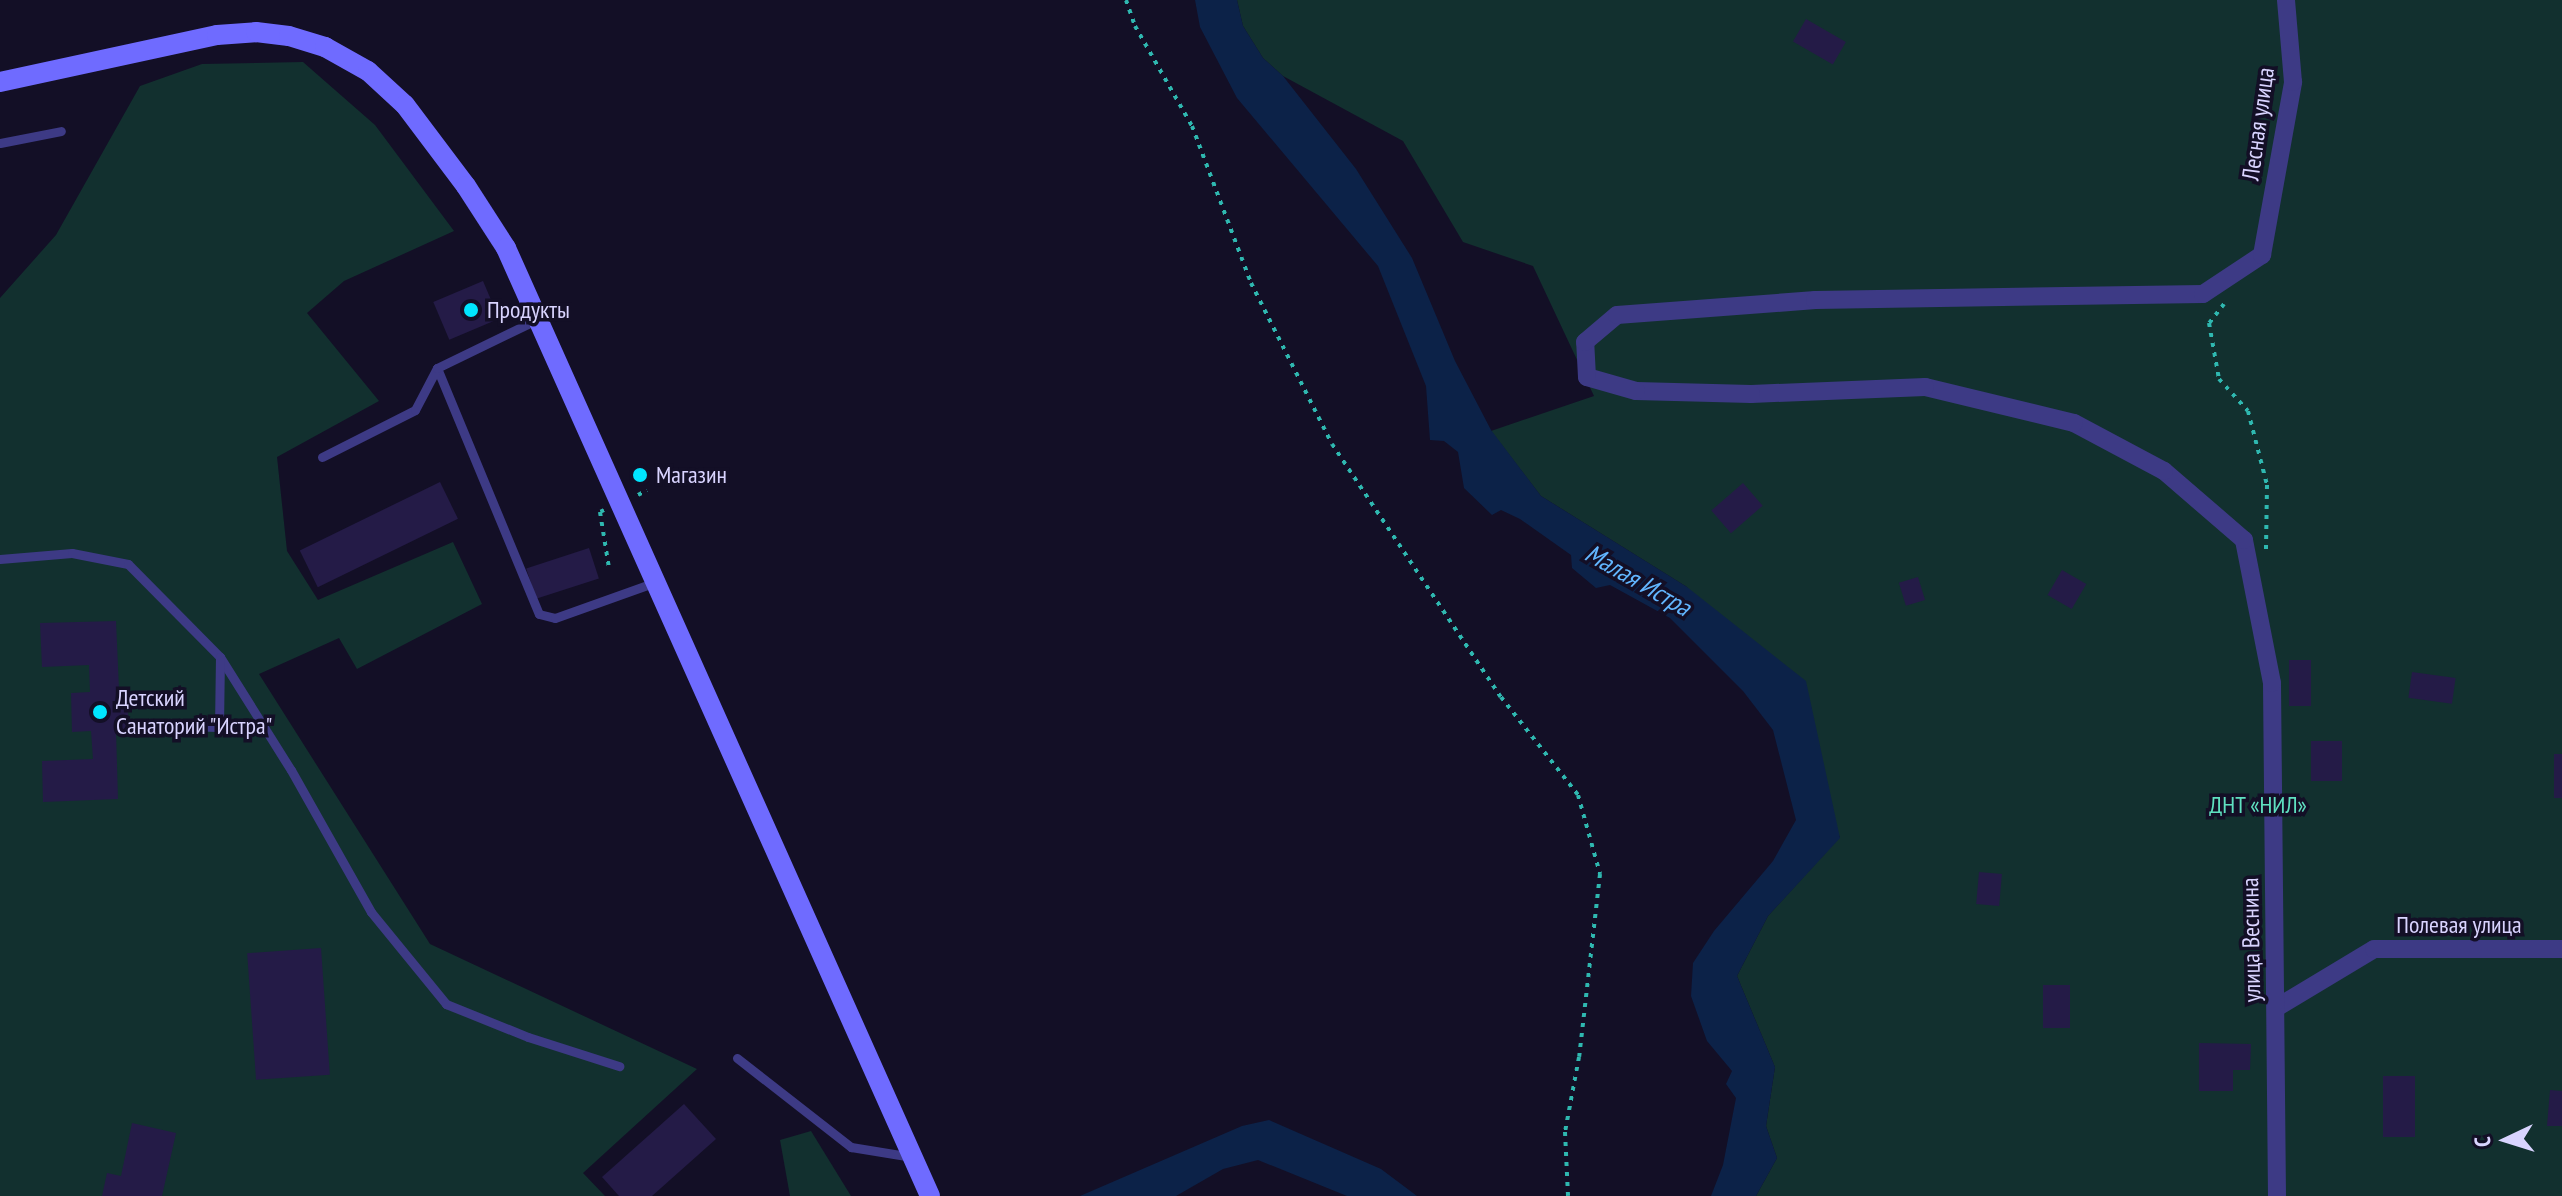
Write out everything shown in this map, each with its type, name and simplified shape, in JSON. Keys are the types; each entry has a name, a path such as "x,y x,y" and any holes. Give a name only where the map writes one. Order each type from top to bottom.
{"main road":[{"path":"0,82 217,35 256,32 289,36 325,47 368,71 405,105 466,186 506,248 927,1188"}],"street":[{"name":"Лесная улица","path":"2262,255 2293,82 2286,0"},
{"name":"улица Веснина","path":"2262,255 2203,294 1815,300 1617,315 1585,342 1587,377 1636,391 1751,394 1925,387 2074,423 2164,471 2244,540 2272,683 2277,1196"},
{"name":"Полевая улица","path":"2276,1008 2374,949 2562,949"}],"lane":[{"path":"0,143 61,131"},
{"path":"322,457 415,410 437,368 538,319"},
{"path":"437,368 539,614 555,618 656,582"},
{"path":"0,559 72,553 128,564 220,657 291,770 371,912 446,1004 528,1037 619,1066"},
{"path":"141,725 219,727 220,657"},
{"path":"737,1058 851,1147 912,1157"}],"path":[{"path":"1126,0 1135,26 1192,126 1251,283 1332,444 1501,697 1578,795 1600,874 1579,1057 1565,1132 1568,1196"},
{"path":"2227,300 2209,323 2219,379 2248,411 2267,485 2266,564"}],"green space":[{"name":"ДНТ «НИЛ»","path":"1237,0 2562,0 2562,1196 1756,1196 1777,1158 1766,1126 1775,1067 1737,976 1768,916 1840,837 1687,587 1541,496 1491,431 1594,396 1533,266 1463,242 1403,141 1283,76 1263,58 1243,26"},
{"path":"303,62 375,125 454,231 344,281 307,313 379,401 277,457 287,551 318,600 453,542 482,604 357,669 339,638 259,674 430,944 697,1069 583,1173 605,1196 0,1196 0,298 56,235 140,86 202,64"},
{"path":"811,1131 851,1196 790,1196 780,1140"}],"water":[{"name":"Малая Истра","path":"1195,0 1237,0 1243,26 1263,58 1283,76 1356,169 1412,258 1455,361 1491,430 1541,496 1687,587 1806,681 1840,838 1768,916 1737,976 1775,1067 1766,1126 1777,1158 1756,1196 1711,1196 1723,1165 1736,1098 1726,1084 1732,1071 1707,1041 1691,996 1693,963 1714,931 1773,861 1796,820 1773,730 1743,691 1670,618 1610,585 1596,588 1572,568 1571,555 1520,519 1501,510 1492,515 1464,488 1458,452 1444,441 1430,440 1426,386 1378,266 1237,98 1200,27"},
{"path":"1269,1120 1381,1169 1417,1196 1347,1196 1258,1160 1223,1169 1176,1196 1080,1196 1242,1126"}],"building":[{"path":"1806,19 1846,42 1833,65 1793,42"},
{"path":"483,281 499,319 449,340 433,302"},
{"path":"440,482 458,519 318,587 300,550"},
{"path":"1743,483 1763,506 1731,533 1711,511"},
{"path":"589,548 599,578 536,599 526,568"},
{"path":"2062,570 2086,584 2072,609 2048,595"},
{"path":"1918,577 1925,600 1906,606 1899,583"},
{"name":"Детский Санаторий \"Истра\"","path":"116,621 119,689 127,689 129,731 116,731 118,799 43,802 42,761 93,759 91,731 72,732 71,693 90,692 89,665 42,667 40,623"},
{"path":"2289,660 2311,660 2311,706 2289,706"},
{"path":"2412,672 2456,678 2452,704 2408,698"},
{"path":"2311,741 2342,741 2342,781 2311,781"},
{"path":"2554,754 2562,754 2562,798 2554,798"},
{"path":"1979,872 2002,874 1999,906 1976,904"},
{"path":"321,948 330,1075 256,1080 247,953"},
{"path":"2043,985 2070,985 2070,1028 2043,1028"},
{"path":"2199,1043 2251,1044 2250,1070 2233,1070 2233,1091 2199,1091"},
{"path":"2383,1076 2415,1076 2415,1137 2383,1137"},
{"path":"2550,1090 2562,1091 2562,1126 2547,1126"},
{"path":"684,1104 716,1139 652,1196 619,1196 602,1177"},
{"path":"132,1123 176,1133 162,1196 102,1196 107,1173 121,1176"}],"place":[{"name":"Продукты","path":"471,310"},
{"name":"Магазин","path":"640,475"},
{"name":"Детский Санаторий \"Истра\"","path":"100,712"}]}
